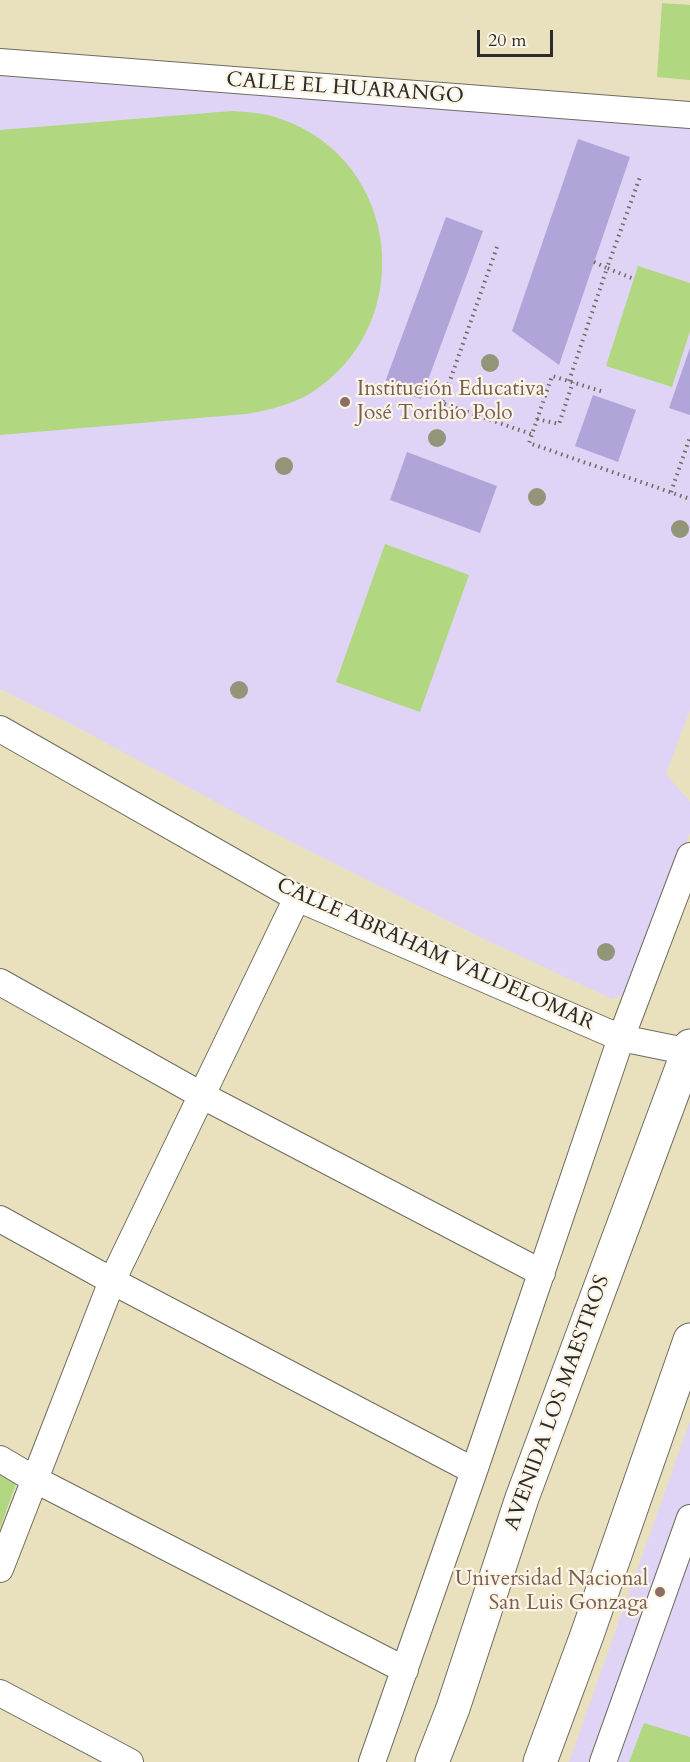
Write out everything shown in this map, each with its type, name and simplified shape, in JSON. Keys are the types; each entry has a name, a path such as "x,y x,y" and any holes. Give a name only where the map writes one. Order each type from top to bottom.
{"highway":[{"name":"AVENIDA LOS MAESTROS","path":"432,1762 453,1708 522,1498 689,1050"},
{"path":"540,1762 690,1340"}],"street":[{"name":"CALLE EL HUARANGO","path":"0,62 690,115"},
{"name":"CALLE ABRAHAM VALDELOMAR","path":"0,729 297,898 621,1038 689,1050"},
{"path":"372,1762 474,1471 621,1038 690,855"},
{"path":"0,1569 112,1281 297,898"},
{"path":"0,982 203,1096 542,1273"},
{"path":"0,1219 112,1281 474,1471"},
{"path":"0,1459 34,1479 405,1670"},
{"path":"603,1762 690,1518"},
{"path":"0,1693 130,1762"}],"path":[{"path":"537,418 559,424 607,268 640,177"},
{"path":"498,247 442,403 531,434"},
{"path":"594,262 634,279"},
{"path":"601,391 552,376 529,443 690,499"},
{"path":"671,492 690,437"}],"shaded area":[{"name":"Institución Educativa José Toribio Polo","path":"0,59 690,115 690,710 666,774 690,802 690,832 635,991 612,999 486,940 264,828 71,724 0,689"},
{"name":"Universidad Nacional San Luis Gonzaga","path":"690,1421 690,1762 569,1762"}],"green space":[{"path":"662,3 690,5 690,80 657,77"},
{"path":"232,111 275,117 321,140 352,170 372,206 382,246 380,287 368,327 345,363 311,393 288,404 263,411 0,435 0,130"},
{"path":"638,266 690,283 690,331 672,387 606,366"},
{"path":"385,544 469,575 420,712 336,682"},
{"path":"0,1476 16,1484 0,1528"},
{"path":"644,1723 690,1737 690,1762 629,1762"}],"building":[{"path":"578,139 630,157 559,365 512,331"},
{"path":"446,217 483,231 421,399 384,385"},
{"path":"690,348 690,415 669,408"},
{"path":"593,395 636,410 618,462 575,446"},
{"path":"407,452 497,486 480,533 390,500"}],"place":[{"name":"Institución Educativa José Toribio Polo","path":"345,402"},
{"name":"Universidad Nacional San Luis Gonzaga","path":"660,1592"}]}
